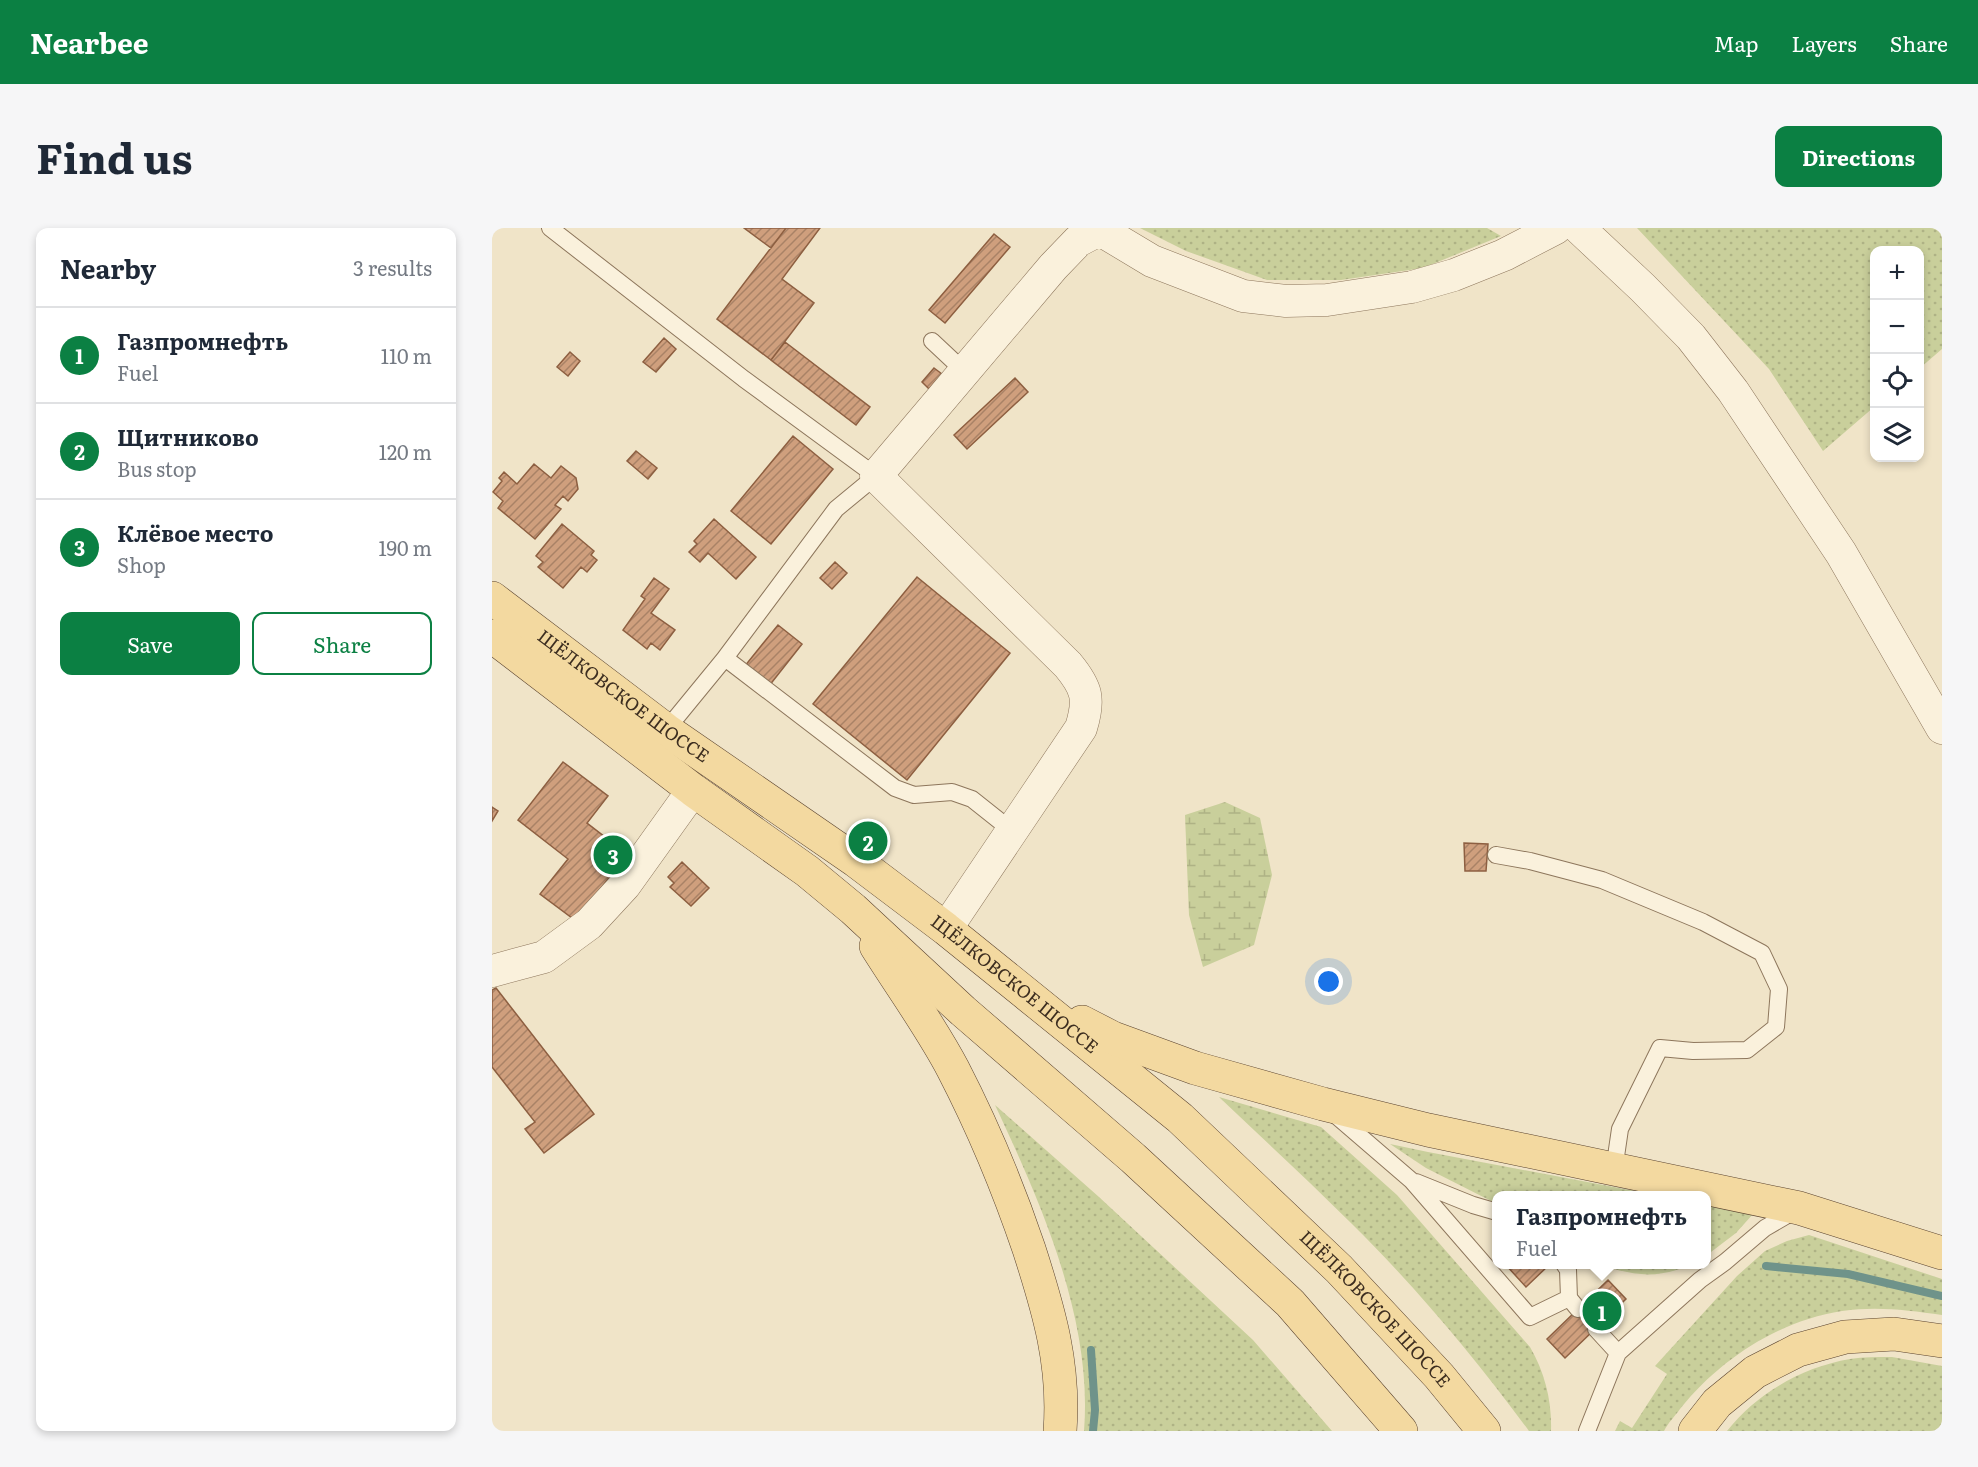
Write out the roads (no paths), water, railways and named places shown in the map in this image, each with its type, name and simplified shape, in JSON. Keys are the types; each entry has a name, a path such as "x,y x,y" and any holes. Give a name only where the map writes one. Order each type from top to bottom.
{"main road":[{"name":"ЩЁЛКОВСКОЕ ШОССЕ","path":"492,598 666,730 829,841 946,929 1180,1118 1330,1261 1439,1376 1484,1431"},
{"name":"ЩЁЛКОВСКОЕ ШОССЕ","path":"492,636 693,790 807,871 853,909 963,1011 1133,1158 1290,1303 1401,1431"},
{"path":"853,909 952,1068 1010,1192 1046,1299 1059,1354 1062,1410 1060,1431"},
{"path":"1026,993 1113,1038 1184,1065 1323,1104 1428,1130 1799,1208 1942,1253"},
{"path":"1695,1431 1717,1403 1755,1372 1798,1350 1845,1337 1894,1334 1942,1341"}],"street":[{"path":"946,929 1081,728 1086,711 1086,695 1079,679 1068,665 876,476 1053,267 1078,241 1098,229 1152,261 1243,296 1286,301 1327,300 1412,287 1454,275 1504,255 1556,228"},
{"path":"1579,228 1691,337 1733,391 1841,553 1942,728"},
{"path":"492,971 544,957 589,924 625,885 693,790"}],"lane":[{"path":"550,228 735,372 876,476 836,509 725,658 666,730"},
{"path":"932,341 964,371"},
{"path":"725,658 895,789 914,795 952,792 972,799 1011,830"},
{"path":"1496,855 1530,861 1602,880 1702,922 1762,953 1779,988 1776,1027 1747,1050 1693,1051 1660,1048 1620,1129 1614,1170"},
{"path":"1323,1104 1412,1181 1530,1317 1574,1303 1567,1269"},
{"path":"1412,1181 1492,1211"},
{"path":"1587,1431 1618,1353 1700,1280 1765,1228 1799,1208"},
{"path":"1596,1329 1618,1353"}],"waterway":[{"path":"1766,1266 1848,1274 1942,1296"},
{"path":"1091,1350 1095,1410 1093,1431"}],"place":[{"name":"Щитниково","path":"868,841"},
{"name":"Клёвое место","path":"613,855"},
{"name":"Газпромнефть","path":"1602,1311"}]}
